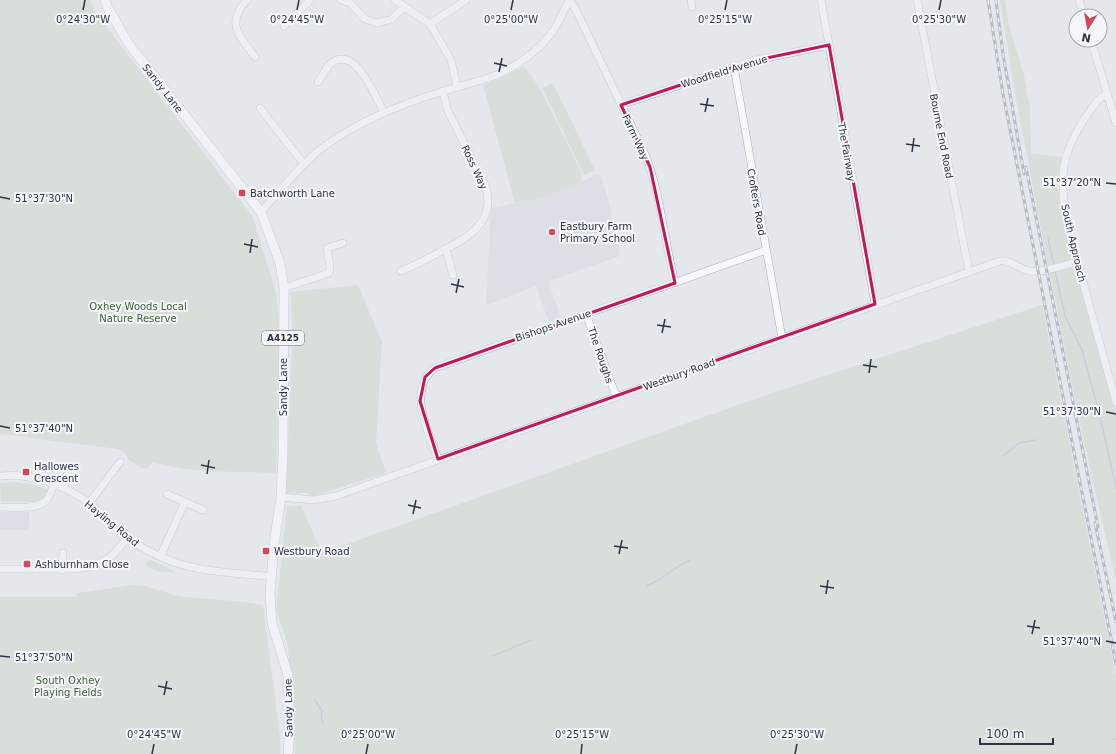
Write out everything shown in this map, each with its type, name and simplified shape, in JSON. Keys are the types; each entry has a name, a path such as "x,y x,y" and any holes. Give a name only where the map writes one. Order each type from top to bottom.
{"main road":[{"name":"Sandy Lane","path":"105,0 128,43 261,212 280,263 284,288 283,453 281,497 274,544 270,594 272,623 288,675 290,728 288,754"}],"street":[{"path":"247,0 237,14 236,27 255,57"},
{"path":"284,26 310,0"},
{"path":"341,0 350,4 365,19 378,23 392,20 404,6"},
{"path":"395,0 430,24 451,60 457,87"},
{"path":"430,24 466,0"},
{"path":"261,212 304,164 346,132 409,102 498,74 524,59 543,43 553,30 569,0"},
{"name":"Farm Way","path":"569,0 575,8 650,167 658,197 674,283"},
{"name":"The Fairway","path":"821,0 874,304"},
{"name":"Bourne End Road","path":"917,0 969,272"},
{"name":"Woodfield Avenue","path":"621,105 734,67 770,57 829,45"},
{"path":"1093,48 1107,95 1114,109 1116,123"},
{"path":"318,82 329,65 336,60 349,60 361,73 384,113"},
{"name":"Crofters Road","path":"734,67 782,338"},
{"name":"Ross Way","path":"401,271 421,263 474,231 486,213 488,201 482,179 447,109 442,91"},
{"name":"South Approach","path":"1107,95 1102,97 1083,120 1071,142 1065,161 1062,185 1068,228 1116,402"},
{"path":"260,108 304,164"},
{"path":"284,288 329,273 330,266 327,248 343,243"},
{"path":"446,249 453,275"},
{"name":"Bishops Avenue","path":"438,459 421,407 421,390 428,374 439,366 766,250"},
{"name":"Westbury Road","path":"281,497 323,499 336,496 874,304 1002,260 1024,270 1031,271 1053,268 1077,262"},
{"name":"The Roughs","path":"586,314 616,396"},
{"path":"89,503 120,462"},
{"path":"63,488 69,466"},
{"name":"Hayling Road","path":"0,476 22,476 54,484 63,488 89,503 127,538 160,557 206,571 272,577"},
{"path":"0,506 31,507 39,505 46,501 54,484"},
{"path":"168,494 203,510"},
{"path":"160,557 185,502"},
{"path":"0,569 62,570 84,568 104,561 114,554 127,538"},
{"path":"62,570 63,553"}],"highlighted area":[{"path":"829,45 875,304 438,459 420,401 425,377 435,368 675,283 650,167 621,105 752,61"}],"shaded area":[{"name":"Eastbury Farm Primary School","path":"600,174 609,202 620,256 548,281 561,318 549,322 536,286 486,305 491,208 541,198"},
{"path":"0,512 29,512 29,527 26,530 0,530"}],"green space":[{"name":"Oxhey Woods Local Nature Reserve","path":"0,0 90,0 96,13 253,217 276,293 279,321 280,385 276,473 198,470 167,466 152,462 148,468 142,469 128,459 124,452 118,449 0,434"},
{"path":"1000,0 1005,0 1008,22 1024,75 1030,109 1031,153 1062,157 1058,174 1058,189 1066,238 1072,257 1067,261 1048,265 1016,99"},
{"path":"524,66 540,88 582,174 581,182 541,198 515,203 483,85 497,80"},
{"path":"553,83 595,170 584,175 542,88"},
{"path":"1068,266 1076,269 1116,411 1116,580 1081,426 1050,272"},
{"path":"358,285 382,342 376,443 386,473 313,496 307,493 286,493 292,352 292,315 290,292"},
{"path":"1042,305 1116,676 1116,754 295,754 288,646 276,609 287,506 301,506 322,553 766,395"},
{"path":"17,482 32,484 49,490 47,495 40,502 35,504 34,502 1,502 1,504 0,483"},
{"path":"149,559 173,570 173,572 162,572 152,569 146,565"},
{"name":"South Oxhey Playing Fields","path":"133,585 145,586 180,596 263,605 280,735 280,754 0,754 0,597 77,597 77,593"}],"waterway":[{"path":"1048,238 1054,266"},
{"path":"1055,271 1065,316 1082,350 1101,420 1116,488"},
{"path":"1003,456 1019,443 1035,440"},
{"path":"646,586 690,560"},
{"path":"493,656 531,640"},
{"path":"315,700 322,711 321,717 323,724"}],"railway":[{"path":"988,0 1003,94 1116,664"},
{"path":"996,0 1003,54 1024,174"},
{"path":"1026,167 1098,527"},
{"path":"1095,523 1116,622"}],"place":[{"name":"Batchworth Lane","path":"242,193"},
{"name":"Eastbury Farm Primary School","path":"552,232"},
{"name":"Hallowes Crescent","path":"26,472"},
{"name":"Westbury Road","path":"266,551"},
{"name":"Ashburnham Close","path":"27,564"}]}
